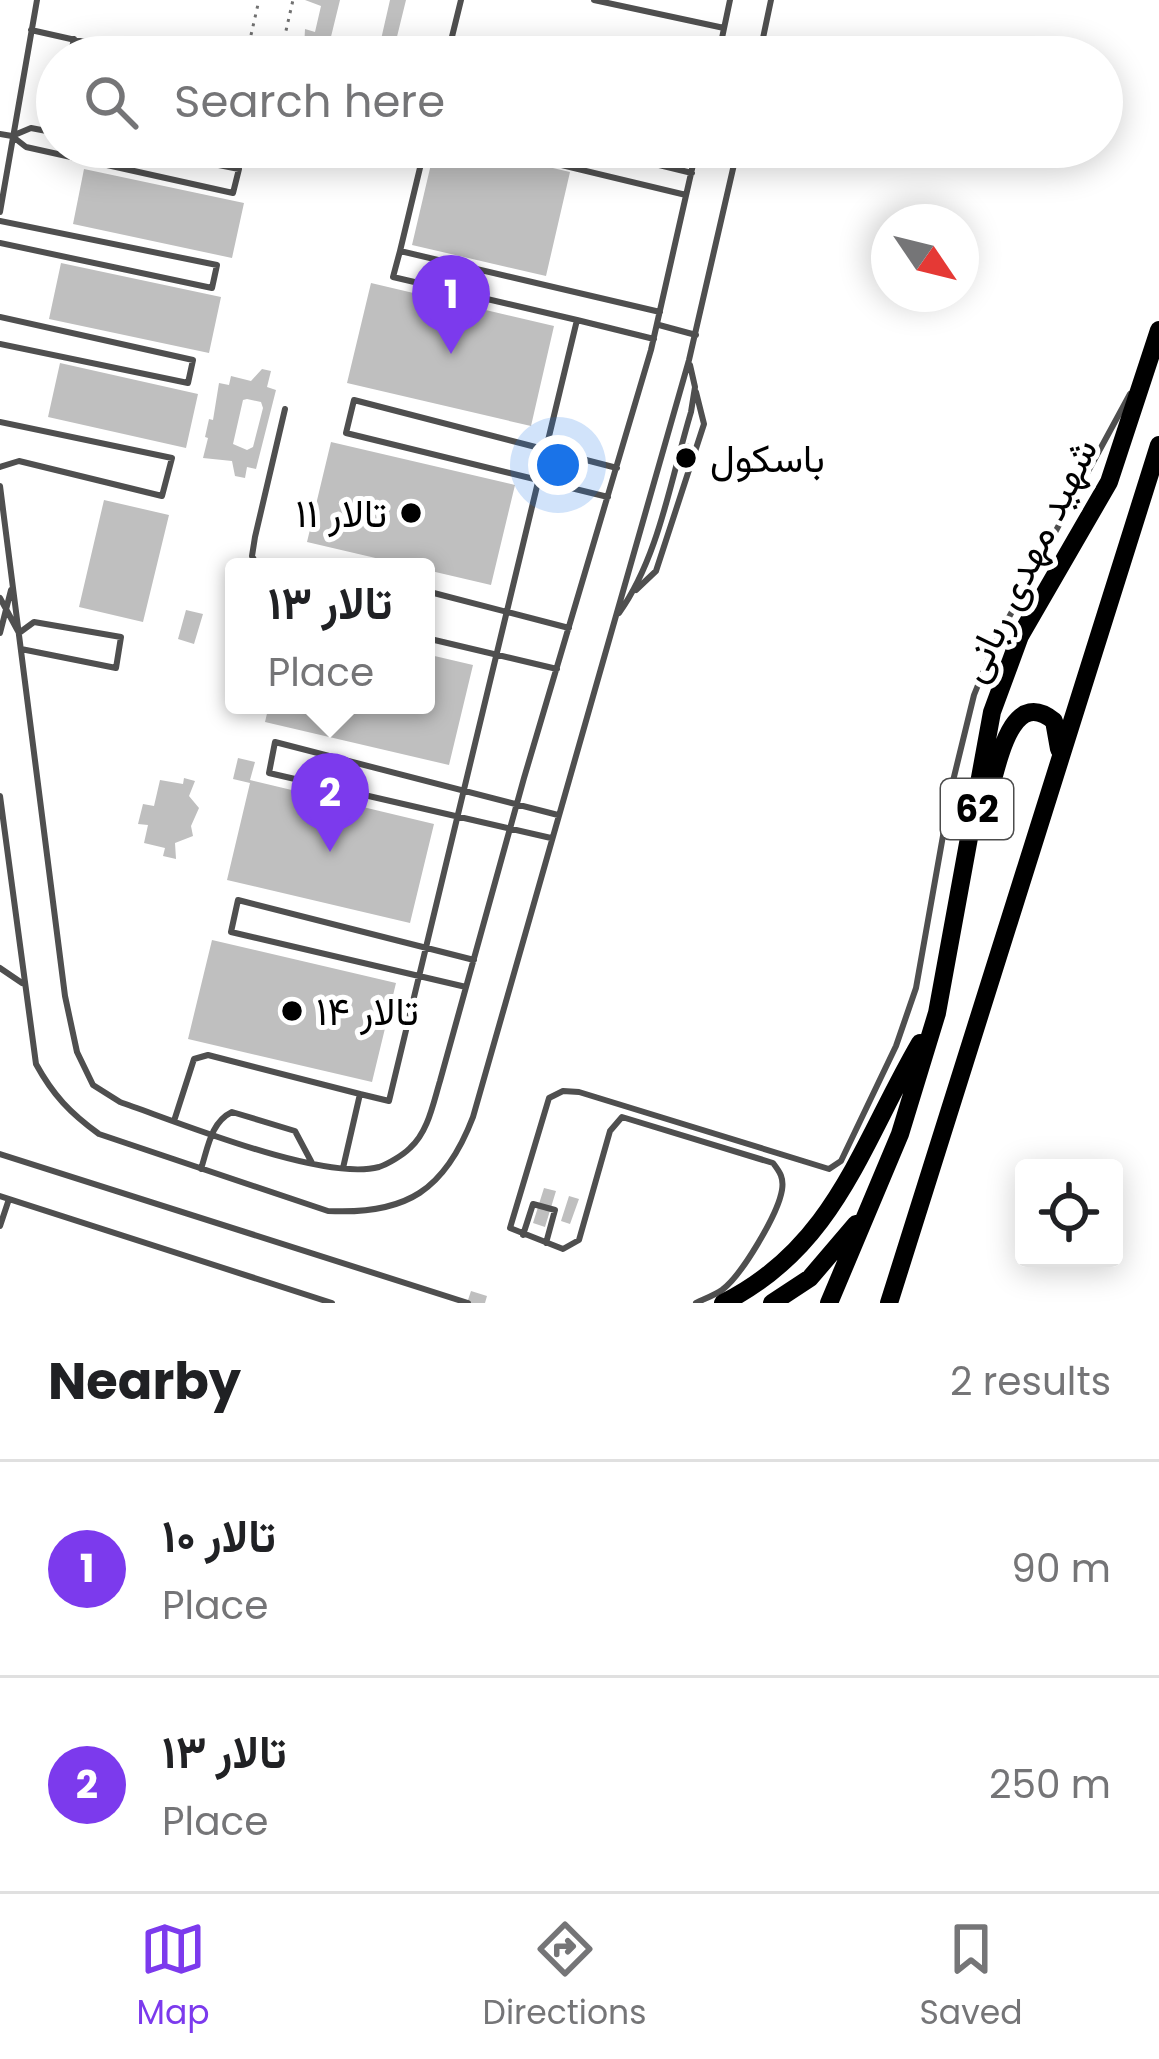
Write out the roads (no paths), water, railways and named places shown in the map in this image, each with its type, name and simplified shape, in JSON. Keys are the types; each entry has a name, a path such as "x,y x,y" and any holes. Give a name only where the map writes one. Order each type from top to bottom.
{"highway":[{"name":"شهید مهدی ربانی","path":"829,1303 900,1134 938,1013 992,712 1004,670 1109,482 1159,330"},
{"name":"شهید مهدی ربانی","path":"890,1303 1159,445"},
{"path":"1148,482 1159,460"},
{"path":"972,840 1017,717 1031,711 1044,713 1054,722 1060,754"},
{"path":"723,1303 777,1269 820,1226 938,1013"},
{"path":"772,1303 810,1278 867,1211"}],"lane":[{"path":"0,212 37,0"},
{"path":"452,36 461,0"},
{"path":"594,0 724,28"},
{"path":"722,36 730,0"},
{"path":"763,36 771,0"},
{"path":"31,30 60,36"},
{"path":"12,136 36,129"},
{"path":"0,134 36,148"},
{"path":"121,168 233,194 239,170 229,168"},
{"path":"420,168 393,277 654,339"},
{"path":"574,168 686,195"},
{"path":"675,168 692,172"},
{"path":"0,490 65,996 77,1052 93,1085 120,1102 313,1164 382,1167 410,1148 424,1130 654,339 693,168"},
{"path":"0,796 36,1064 69,1113 99,1134 328,1210 366,1213 402,1202 439,1180 458,1158 472,1118 696,335 733,168"},
{"path":"0,221 217,265 212,288 0,243"},
{"path":"400,250 660,312"},
{"path":"0,317 193,360 188,383 0,344"},
{"path":"174,1120 194,1059 208,1055 389,1101 577,320"},
{"path":"657,325 696,335"},
{"path":"613,621 656,571 704,424 689,360"},
{"path":"696,1303 723,1290 740,1270 772,1216 782,1191 782,1174 773,1163 622,1117 610,1131 578,1240 563,1249 510,1228 549,1098 563,1091 642,1110 812,1167 829,1169 842,1161 896,1046 916,988 952,785 974,695 995,643 1117,411 1145,373"},
{"path":"634,592 692,412 695,387"},
{"path":"608,497 346,434 354,400 616,468"},
{"path":"253,558 285,409"},
{"path":"0,422 172,458 162,496 19,461 0,466"},
{"path":"0,633 12,578"},
{"path":"435,594 569,628"},
{"path":"0,598 20,633"},
{"path":"20,633 34,622 122,637 116,668 22,649"},
{"path":"435,640 557,669"},
{"path":"551,838 269,773 275,742 558,815"},
{"path":"466,986 231,932 238,901 474,960"},
{"path":"0,968 24,985"},
{"path":"343,1168 360,1094"},
{"path":"201,1169 212,1133 221,1117 232,1112 296,1131 313,1164"},
{"path":"0,1154 468,1303"},
{"path":"0,1226 5,1197 332,1303"},
{"path":"523,1235 533,1204 555,1210 546,1243"}],"place":[{"name":"تالار ۱۰","path":"451,354"},
{"name":"باسكول","path":"686,458"},
{"name":"تالار ۱۱","path":"411,513"},
{"name":"تالار ۱۳","path":"330,852"},
{"name":"تالار ۱۴","path":"292,1011"}]}
